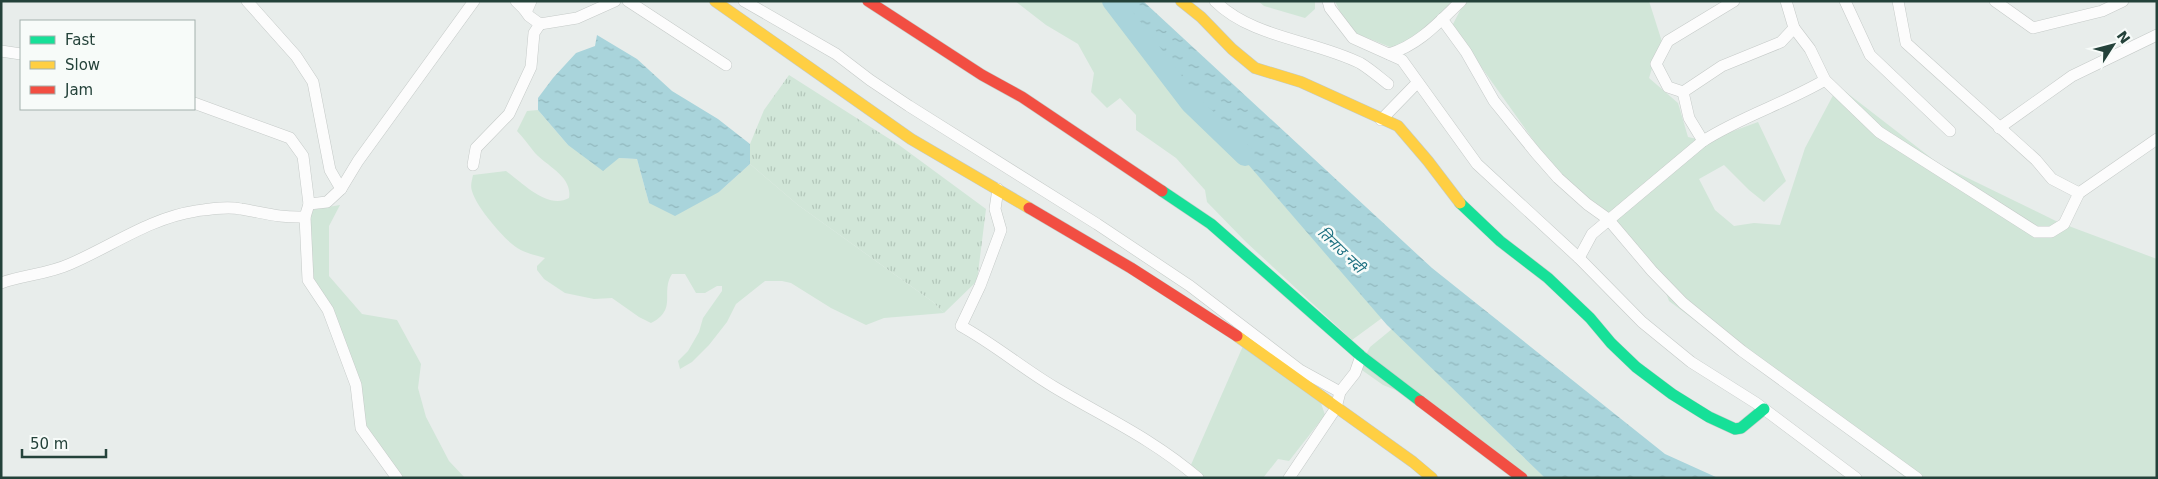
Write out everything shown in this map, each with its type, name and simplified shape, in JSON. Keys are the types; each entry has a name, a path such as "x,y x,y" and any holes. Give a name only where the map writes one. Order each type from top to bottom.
{"street":[{"path":"247,1 296,56 313,82 330,170 341,189"},
{"path":"309,204 327,202 341,189 358,161 474,1"},
{"path":"523,4 529,16 540,24 578,18 615,1"},
{"path":"628,1 726,65"},
{"path":"715,1 911,139 1132,268 1237,336 1413,462 1432,478"},
{"path":"744,1 836,54 901,101 1097,224 1190,286 1300,370 1340,392"},
{"path":"868,1 982,75 1022,97 1211,224 1361,356 1522,478"},
{"path":"1181,1 1201,17 1232,49 1255,68 1301,82 1381,120 1398,126 1428,161 1460,204 1500,241 1548,278 1590,318 1611,343 1636,367 1672,394 1701,412 1735,428 1741,428 1764,410"},
{"path":"1215,1 1254,28 1303,42 1361,64 1388,84"},
{"path":"1328,1 1330,8 1353,38 1402,60 1477,164 1579,258 1642,322 1691,362 1764,410 1856,478"},
{"path":"1389,54 1404,50 1415,43 1461,1"},
{"path":"1684,92 1668,87 1656,64 1668,41 1734,1"},
{"path":"1786,1 1794,28 1810,49 1826,80 1879,132 2036,232 2051,232 2064,224 2080,193 2157,139"},
{"path":"1845,1 1870,55 1950,131"},
{"path":"1898,1 1906,43 2036,160 2052,179 2080,193"},
{"path":"1995,1 2033,28 2102,10 2122,1"},
{"path":"1442,19 1466,52 1494,101 1530,145 1558,178 1587,204 1608,219 1683,304 1742,351 1917,478"},
{"path":"473,165 476,148 509,114 532,67 534,33 540,24"},
{"path":"1684,92 1722,66 1781,42 1794,28"},
{"path":"2000,128 2072,76 2157,35"},
{"path":"1,51 20,54"},
{"path":"1579,258 1592,234 1703,141 1726,126 1826,80"},
{"path":"1381,120 1417,82"},
{"path":"1684,92 1688,118 1703,141"},
{"path":"195,103 290,138 303,156 309,204 304,217 308,280 328,310 356,385 361,428 397,478"},
{"path":"998,189 995,209 1001,230 980,286 961,326 985,339 1054,387 1142,436 1198,478"},
{"path":"1,284 16,278 58,269 109,246 137,230 187,213 241,208 275,217 304,217"},
{"path":"1289,478 1336,408 1340,392 1355,373 1361,356"}],"green space":[{"path":"1015,1 1107,1 1382,318 1352,340 1246,242 1207,202 1205,190 1176,158 1136,130 1136,115 1120,98 1107,108 1091,92 1094,73 1078,44 1046,25"},
{"path":"1258,1 1315,1 1315,9 1305,18 1264,6"},
{"path":"1335,1 1455,1 1439,27 1395,49 1355,33 1342,16"},
{"path":"1465,1 1649,1 1663,45 1654,62 1649,78 1678,103 1688,137 1706,141 1758,122 1786,181 1764,202 1724,165 1699,179 1715,210 1734,226 1754,223 1780,225 1805,148 1838,86 1939,164 2058,222 2157,259 2157,478 1906,478 1669,301 1663,285 1620,234 1561,179 1452,26"},
{"path":"789,75 899,145 986,209 977,281 944,313 933,302 798,205 750,164 750,144 764,110"},
{"path":"538,110 568,145 619,158 637,159 649,203 719,192 750,164 798,205 933,302 944,313 884,318 866,325 831,308 791,283 765,281 736,304 727,322 709,345 692,362 680,369 678,361 688,351 699,332 703,318 722,291 722,286 717,286 705,293 696,293 685,274 672,274 667,288 664,312 651,323 612,298 594,299 565,293 544,279 537,270 537,266 545,258 523,251 512,244 501,234 474,197 471,187 473,175 506,171 544,198 561,201 569,198 567,184 563,178 535,153 517,131 527,111"},
{"path":"340,205 329,226 329,276 362,314 397,320 421,364 418,388 426,417 449,461 465,478 400,478 372,437 363,418 358,374 312,280 307,222 311,210"},
{"path":"1392,329 1545,478 1514,478 1436,406 1383,385 1359,368 1370,347"},
{"path":"1243,346 1321,403 1325,415 1289,461 1278,459 1263,478 1206,478 1190,467"}],"water":[{"path":"1107,1 1143,1 1432,268 1665,454 1718,478 1545,478 1387,325"},
{"path":"597,35 637,59 672,91 718,119 750,144 750,164 719,192 675,216 649,203 637,159 619,158 603,171 568,145 538,110 538,98 576,53 595,46"}],"waterway":[{"name":"तिनाउ नदी","path":"1112,1 1190,103 1245,156"}],"traffic: fast":[{"path":"1162,191 1211,224 1361,356 1420,401"},
{"path":"1460,203 1500,241 1548,278 1590,318 1611,343 1636,367 1672,394 1709,417 1735,429 1741,428 1764,409"}],"traffic: slow":[{"path":"715,1 911,139 1029,208"},
{"path":"1181,1 1201,17 1232,49 1255,68 1301,82 1398,126 1460,203"},
{"path":"1237,336 1413,462 1432,478"}],"traffic: jam":[{"path":"868,1 982,75 1022,97 1162,191"},
{"path":"1029,208 1131,268 1237,336"},
{"path":"1420,401 1522,478"}]}
